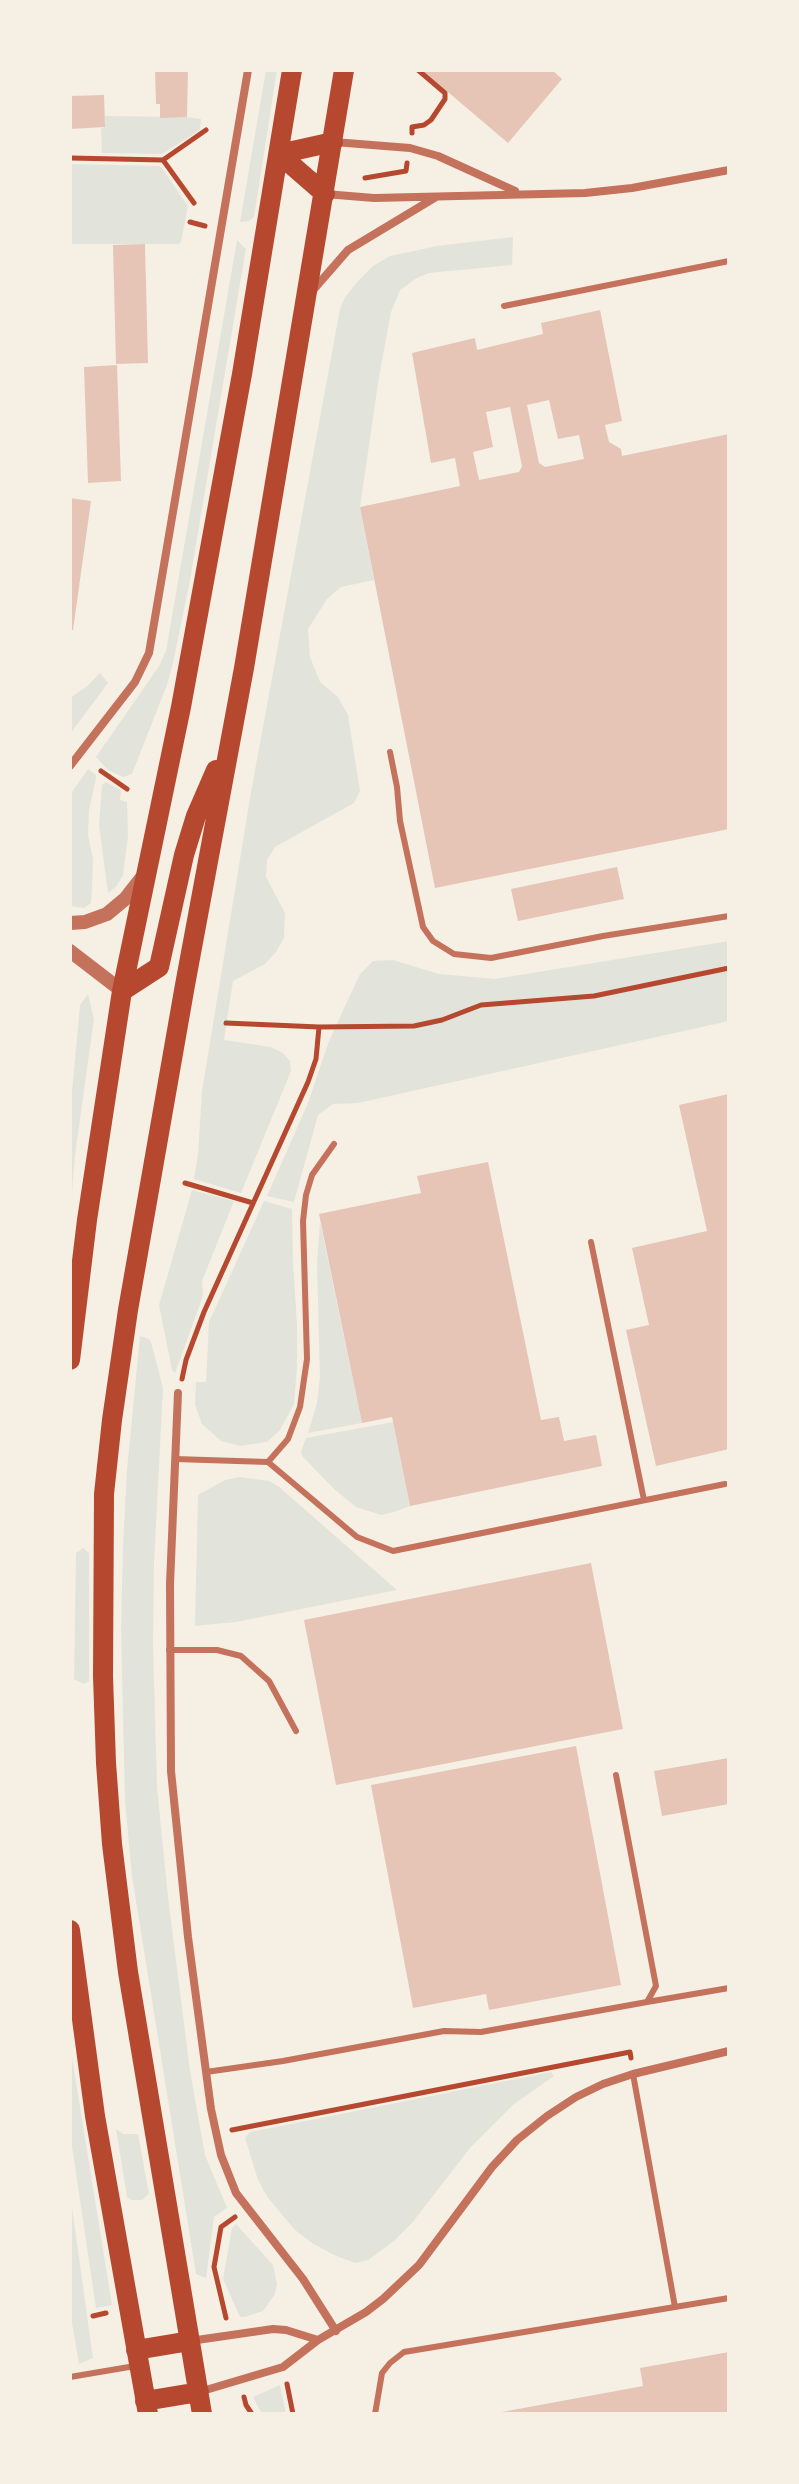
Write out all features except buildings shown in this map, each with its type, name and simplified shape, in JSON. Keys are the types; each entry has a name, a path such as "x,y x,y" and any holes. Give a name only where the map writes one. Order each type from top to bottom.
{"main road":[{"path":"70,1360 87,1220 122,991 190,661 242,374 292,70"},
{"path":"202,2414 116,1884 106,1763 102,1574 104,1494 128,1310 247,653 344,70"},
{"path":"279,154 333,142"},
{"path":"279,154 325,194"},
{"path":"122,991 159,967 196,816 230,737"},
{"path":"70,1930 95,2116 146,2407 199,2392"},
{"path":"137,2358 190,2341"}],"street":[{"path":"70,766 135,682 149,653 248,70"},
{"path":"333,142 410,148 438,156 520,193"},
{"path":"325,194 360,198 585,193 632,188 729,170"},
{"path":"307,297 348,250 436,197"},
{"path":"70,923 85,922 107,914 125,899 148,870"},
{"path":"70,951 122,991"},
{"path":"178,1393 169,1650 171,1771 188,1937 216,2133 228,2175 247,2210 303,2279 336,2331"},
{"path":"199,2392 283,2367 318,2340 366,2312 410,2276 435,2246 476,2186 517,2140 576,2097 633,2074 729,2051"},
{"path":"190,2341 273,2329 318,2340"}],"lane":[{"path":"504,306 729,261"},
{"path":"390,752 400,821 423,927 433,941 454,954 491,958 729,916"},
{"path":"268,1462 288,1439 300,1407 307,1359 303,1221 306,1195 312,1175 334,1144"},
{"path":"591,1242 644,1500"},
{"path":"175,1459 268,1462 357,1537 393,1551 725,1484"},
{"path":"169,1650 217,1650 241,1656 269,1681 296,1731"},
{"path":"616,1775 656,1986 647,2002"},
{"path":"206,2072 444,2031 481,2032 729,1988"},
{"path":"633,2074 675,2307"},
{"path":"375,2414 382,2373 404,2352 729,2298"},
{"path":"70,2377 137,2358"}],"path":[{"path":"412,127 431,120 442,105 446,92 418,70"},
{"path":"70,158 163,160 206,130"},
{"path":"163,160 194,203"},
{"path":"101,771 127,789"},
{"path":"226,1023 319,1027 414,1026 442,1020 481,1005 594,996 729,968"},
{"path":"178,1393 186,1360 204,1312 308,1082 316,1059 319,1027"},
{"path":"185,1183 253,1203"},
{"path":"216,2133 630,2052 633,2074"},
{"path":"230,2335 214,2267 221,2227 247,2210"},
{"path":"283,2367 293,2414"},
{"path":"240,2381 246,2405 252,2414"}],"shaded area":[{"path":"266,70 277,70 254,217 240,222"},
{"path":"105,116 201,119 200,130 162,154 102,153 101,128 105,127"},
{"path":"70,164 162,168 188,206 181,242 70,244"},
{"path":"513,237 512,265 429,273 400,290 391,312 360,507 374,580 341,587 327,599 308,629 310,657 320,682 338,697 348,715 360,791 354,803 275,847 267,860 266,877 285,913 284,938 265,964 233,981 224,1040 271,1047 290,1061 291,1071 241,1193 194,1179 202,1091 251,792 340,309 359,280 373,266 390,256 437,246"},
{"path":"237,240 246,249 173,663 132,774 123,777 108,770 96,757 159,666 166,651"},
{"path":"100,673 108,683 70,734 70,698"},
{"path":"88,769 96,775 96,779 89,810 88,835 93,859 91,903 84,908 70,906 70,795"},
{"path":"106,782 121,790 120,800 127,802 128,836 123,875 108,893 99,825 102,785"},
{"path":"729,941 729,1021 358,1103 333,1104 318,1115 294,1202 267,1196 308,1103 329,1041 360,974 373,961 393,960 439,974 495,979"},
{"path":"88,994 94,1019 75,1155 70,1218 70,1113 80,1005"},
{"path":"192,1190 234,1201 202,1281 203,1296 175,1373 159,1305"},
{"path":"264,1201 292,1209 297,1324 294,1404 280,1430 267,1442 240,1446 221,1441 202,1424 195,1405 196,1382 206,1382 209,1322"},
{"path":"320,1222 362,1423 308,1433 317,1403 320,1377 317,1263"},
{"path":"140,1336 151,1342 163,1388 154,1564 157,1787 190,2071 205,2155 227,2208 214,2217 206,2278 196,2274 132,1876 125,1802 121,1628 123,1545"},
{"path":"393,1422 410,1506 394,1512 381,1515 356,1507 335,1490 301,1452 306,1438"},
{"path":"240,1477 269,1481 278,1486 397,1590 236,1622 195,1626 198,1495 225,1480"},
{"path":"83,1548 89,1553 89,1681 84,1684 74,1679 76,1553"},
{"path":"70,2045 112,2305 96,2308 70,2133"},
{"path":"551,2072 554,2076 514,2104 470,2148 412,2223 394,2241 368,2260 355,2263 312,2243 295,2230 268,2198 258,2180 245,2138 250,2132"},
{"path":"116,2129 123,2134 138,2134 149,2194 142,2200 127,2197"},
{"path":"70,2193 93,2358 79,2364 70,2311"},
{"path":"236,2224 273,2265 277,2284 275,2294 263,2311 245,2317 240,2317 223,2279 232,2228"},
{"path":"280,2385 286,2414 262,2414 253,2397"}]}
